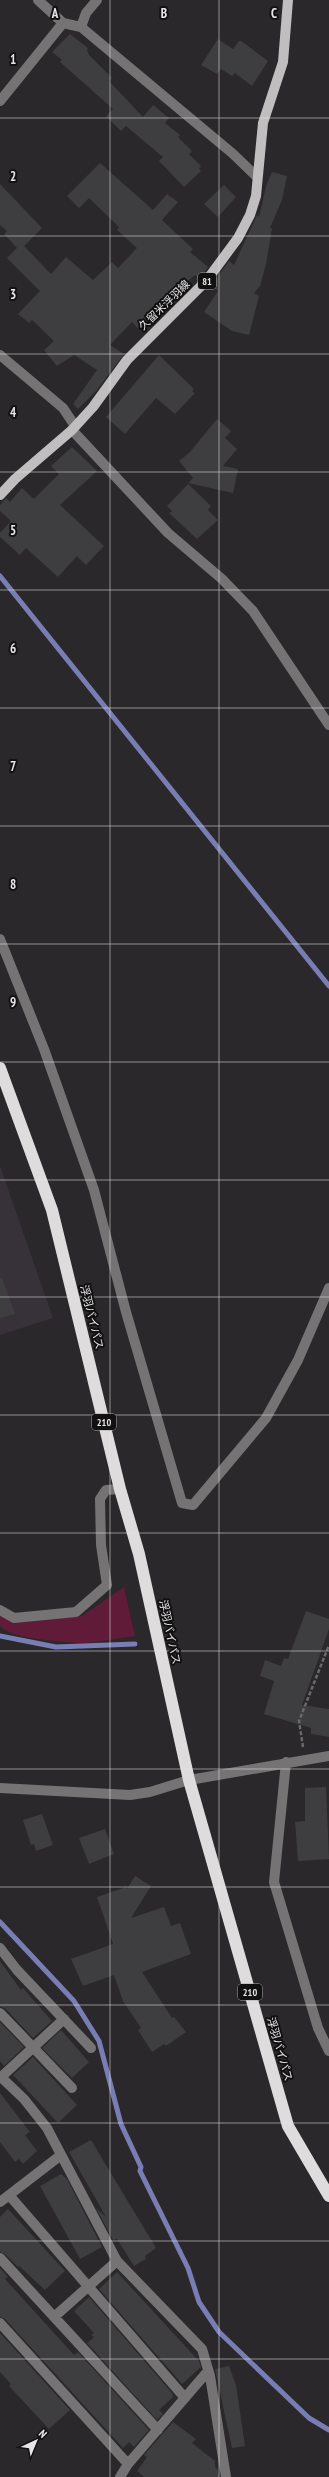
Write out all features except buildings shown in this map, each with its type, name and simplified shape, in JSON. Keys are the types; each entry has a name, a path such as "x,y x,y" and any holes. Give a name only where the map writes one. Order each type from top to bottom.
{"highway":[{"name":"浮羽バイパス","path":"0,1068 52,1210 120,1488 139,1554 189,1780 288,2126 329,2196"}],"main road":[{"name":"久留米浮羽線","path":"0,495 15,479 73,428 93,408 127,360 145,340 189,300 224,258 250,215 256,196 263,123 283,62 288,0"}],"street":[{"path":"38,0 63,23 81,26 232,153 257,177"},
{"path":"81,26 86,13 96,0"},
{"path":"0,101 63,23"},
{"path":"0,355 63,408 73,428 168,534 222,579 253,611 329,724"},
{"path":"0,939 44,1049 94,1190 128,1319 182,1503 193,1505 266,1418 298,1360 329,1288"},
{"path":"0,1610 14,1618 76,1612 107,1585 101,1545 100,1499 106,1490 120,1488"},
{"path":"0,1788 130,1795 150,1792 189,1780 286,1762 306,1761 329,1756"},
{"path":"286,1762 274,1882 318,2028 329,2051"},
{"path":"0,1948 17,1970 91,2048"},
{"path":"0,2013 72,2088"},
{"path":"64,2019 1,2078 24,2099 47,2128 117,2261 202,2349 208,2371 226,2477"},
{"path":"0,2202 61,2155"},
{"path":"9,2195 185,2398"},
{"path":"0,2258 158,2430"},
{"path":"54,2317 117,2261"},
{"path":"0,2323 128,2464"},
{"path":"120,2477 128,2464 208,2371"}],"path":[{"path":"306,1761 299,1720 329,1645"}],"shaded area":[{"path":"0,1166 53,1318 0,1335"},
{"path":"124,1587 135,1636 87,1643 61,1642 25,1637 15,1634 0,1626 0,1613 17,1622 82,1616"}],"waterway":[{"path":"0,576 329,986"},
{"path":"0,1636 56,1647 135,1644"},
{"path":"0,1922 74,2001 99,2041 121,2124 141,2167 140,2171 188,2268 199,2302 219,2332 309,2418 329,2430"}]}
